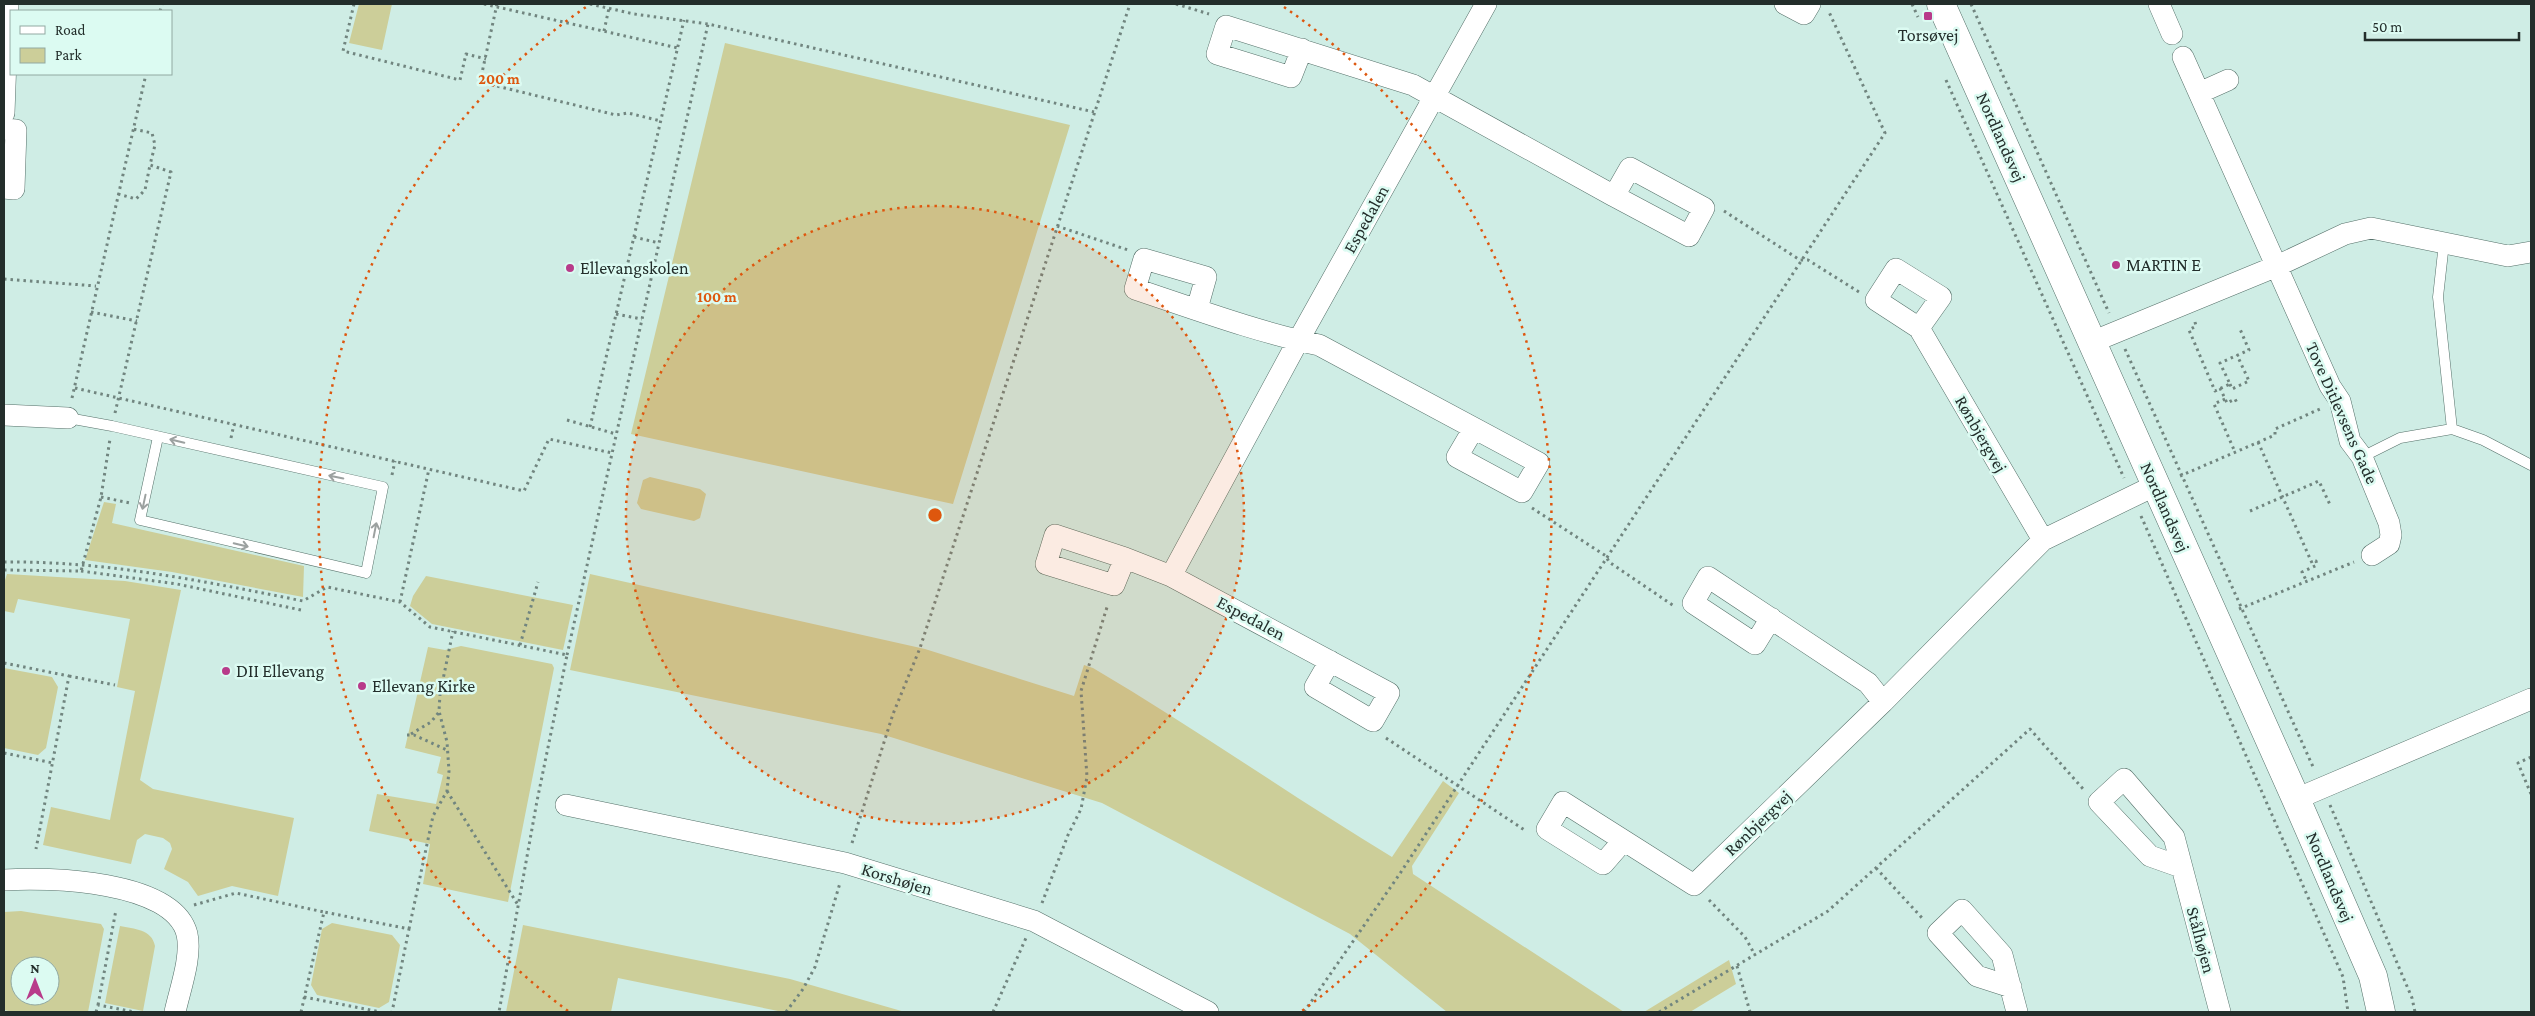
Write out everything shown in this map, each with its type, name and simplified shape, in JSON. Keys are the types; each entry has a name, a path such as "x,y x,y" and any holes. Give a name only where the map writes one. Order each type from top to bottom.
{"street":[{"path":"4,113 8,4"},
{"name":"Espedalen","path":"1171,576 1298,341 1486,4"},
{"path":"1785,4 1804,14 1810,4"},
{"name":"Nordlandsvej","path":"1941,4 2296,799 2373,976 2381,1012"},
{"path":"2158,4 2172,34"},
{"path":"1302,49 1291,76 1217,54 1226,26 1302,49 1413,86 1434,96 1614,196 1688,236 1704,208 1630,168 1614,196"},
{"name":"Tove Ditlevsens Gade","path":"2183,57 2330,386 2342,405 2350,441 2362,457 2389,522 2392,535 2386,547 2372,554"},
{"path":"2199,93 2228,80"},
{"path":"4,129 16,130 14,189 4,188"},
{"path":"2092,342 2117,330 2277,266 2345,234 2371,228 2508,256 2531,252"},
{"path":"1197,309 1206,277 1144,259 1135,289 1197,309 1298,341 1320,345 1539,463 1522,492 1457,457 1474,428"},
{"path":"1876,300 1896,269 1941,298 1919,328"},
{"name":"Rønbjergvej","path":"1876,300 1919,328 2043,540"},
{"path":"4,415 68,418"},
{"name":"Rønbjergvej","path":"1694,885 1883,702 2043,540 2156,486"},
{"name":"Espedalen","path":"1114,585 1046,564 1049,549 1055,535 1125,558 1171,576 1389,693 1372,721"},
{"path":"1114,585 1125,558"},
{"path":"1771,618 1755,644 1693,603 1708,577 1771,618 1868,683 1883,702"},
{"path":"1330,661 1315,688 1372,721"},
{"path":"2296,799 2531,699"},
{"name":"Stålhøjen","path":"2099,802 2124,779 2174,837 2220,1012"},
{"path":"1623,841 1603,864 1547,829 1564,802 1694,885"},
{"path":"2099,802 2150,856 2181,867"},
{"name":"Korshøjen","path":"566,805 845,863 1034,921 1208,1012"},
{"path":"4,880 70,881 119,890 157,900 176,914 187,933 188,944 175,1012"},
{"path":"2011,987 1977,976 1938,933 1962,910 2002,955 2011,987 2017,1012"}],"lane":[{"path":"2444,242 2438,297 2452,429"},
{"path":"68,418 112,426 384,487 366,573 140,520 158,437"},
{"path":"2362,457 2400,438 2452,429 2483,440 2531,465"}],"path":[{"path":"354,4 343,52 460,80 466,54 486,59"},
{"path":"484,4 496,5 678,48"},
{"path":"590,4 708,24 1094,112"},
{"path":"786,1012 803,990 815,967 845,863 893,714 920,648 1130,4"},
{"path":"1176,4 1218,18 1226,26"},
{"path":"1304,1012 1399,875 1606,556 1885,133 1826,4"},
{"path":"1971,4 2322,788 2412,998 2415,1012"},
{"path":"496,5 480,82 616,115 628,113 661,121"},
{"path":"604,31 608,8"},
{"path":"590,427 684,20"},
{"path":"499,1012 567,655 708,24"},
{"path":"68,418 90,312 146,75"},
{"path":"117,194 136,199 145,190 155,145 152,133 133,129"},
{"path":"119,398 171,172 150,165"},
{"path":"1704,208 1719,208 1800,260 1808,260 1866,296 1876,300"},
{"path":"1058,226 1135,252 1144,259"},
{"path":"634,237 659,242"},
{"path":"4,279 96,286"},
{"path":"90,312 137,321"},
{"path":"616,314 642,319"},
{"path":"2194,321 2196,326 2189,330 2215,391 2230,384"},
{"path":"2238,355 2249,381 2232,389 2220,363 2249,350 2240,329"},
{"path":"74,388 524,491 549,439 612,453"},
{"path":"2220,388 2227,403 2235,398 2237,403"},
{"path":"2225,399 2214,404 2235,452"},
{"path":"2181,476 2275,435 2275,429 2324,407"},
{"path":"567,420 616,434"},
{"path":"81,571 101,498 112,426"},
{"path":"2258,442 2312,563 2316,561 2317,566 2302,572 2307,582"},
{"path":"400,602 429,469"},
{"path":"2250,511 2319,481 2330,507"},
{"path":"1522,492 1520,500 1606,556 1609,562 1677,608 1693,603"},
{"path":"101,498 142,506"},
{"path":"2215,617 2241,609 2372,554"},
{"path":"4,562 82,564 180,576 303,601 327,588 400,602 430,627 567,655"},
{"path":"4,570 81,571 177,584 301,610"},
{"path":"520,645 538,582"},
{"path":"1034,921 1068,834 1081,809 1087,778 1081,691 1114,585"},
{"path":"392,1012 433,816 447,791 449,771 448,750 439,711 440,694 453,632"},
{"path":"4,663 115,685"},
{"path":"36,849 69,676"},
{"path":"439,711 431,722 408,735 448,750"},
{"path":"1372,721 1374,729 1456,786 1541,840 1547,829"},
{"path":"1659,1012 1828,911 2030,729 2092,800 2099,802"},
{"path":"4,753 52,763"},
{"path":"2531,757 2518,763 2531,794"},
{"path":"447,791 518,905"},
{"path":"1876,868 1938,933"},
{"path":"1694,885 1745,937 1755,955"},
{"path":"96,1012 119,890"},
{"path":"176,914 202,902 236,893 409,929"},
{"path":"301,1012 324,912"},
{"path":"994,1012 1021,950"},
{"path":"1737,966 1750,1012"},
{"path":"304,997 380,1012"},
{"path":"98,1005 135,1012"}],"green space":[{"path":"359,4 392,4 382,50 349,43"},
{"path":"725,43 1070,125 953,504 631,434"},
{"path":"650,477 700,489 706,494 700,518 694,521 641,509 637,503 643,480"},
{"path":"104,502 116,504 112,523 304,566 303,597 172,572 85,560"},
{"path":"7,574 125,581 181,590 140,780 153,789 294,818 278,896 232,886 198,896 188,882 164,869 172,849 170,843 163,838 145,834 137,840 131,864 43,845 51,807 110,820 135,691 117,687 130,619 18,599 14,613 4,611 4,583"},
{"path":"590,574 925,649 1074,696 1084,665 1093,668 1169,714 1392,857 1443,781 1459,793 1412,866 1413,874 1624,1012 1447,1012 1350,934 1102,803 881,734 570,670"},
{"path":"426,576 573,605 563,650 432,624 410,606 413,596"},
{"path":"461,646 552,664 554,668 508,902 423,884 430,844 369,831 377,794 436,804 443,775 437,773 441,757 405,748 428,647 445,650"},
{"path":"4,668 52,677 58,687 46,748 38,755 4,748"},
{"path":"21,911 101,924 104,929 88,1012 13,1012 4,1010 4,912"},
{"path":"332,923 392,935 400,945 389,1002 379,1008 317,995 311,985 322,929"},
{"path":"523,925 790,979 905,1012 783,1012 618,978 611,1012 506,1012"},
{"path":"120,926 146,933 153,940 155,946 143,1011 105,1003"},
{"path":"1729,960 1736,984 1690,1012 1644,1012"}],"place":[{"name":"Torsøvej","path":"1928,16"},
{"name":"MARTIN E","path":"2116,265"},
{"name":"Ellevangskolen","path":"570,268"},
{"name":"DII Ellevang","path":"226,671"},
{"name":"Ellevang Kirke","path":"362,686"}]}
